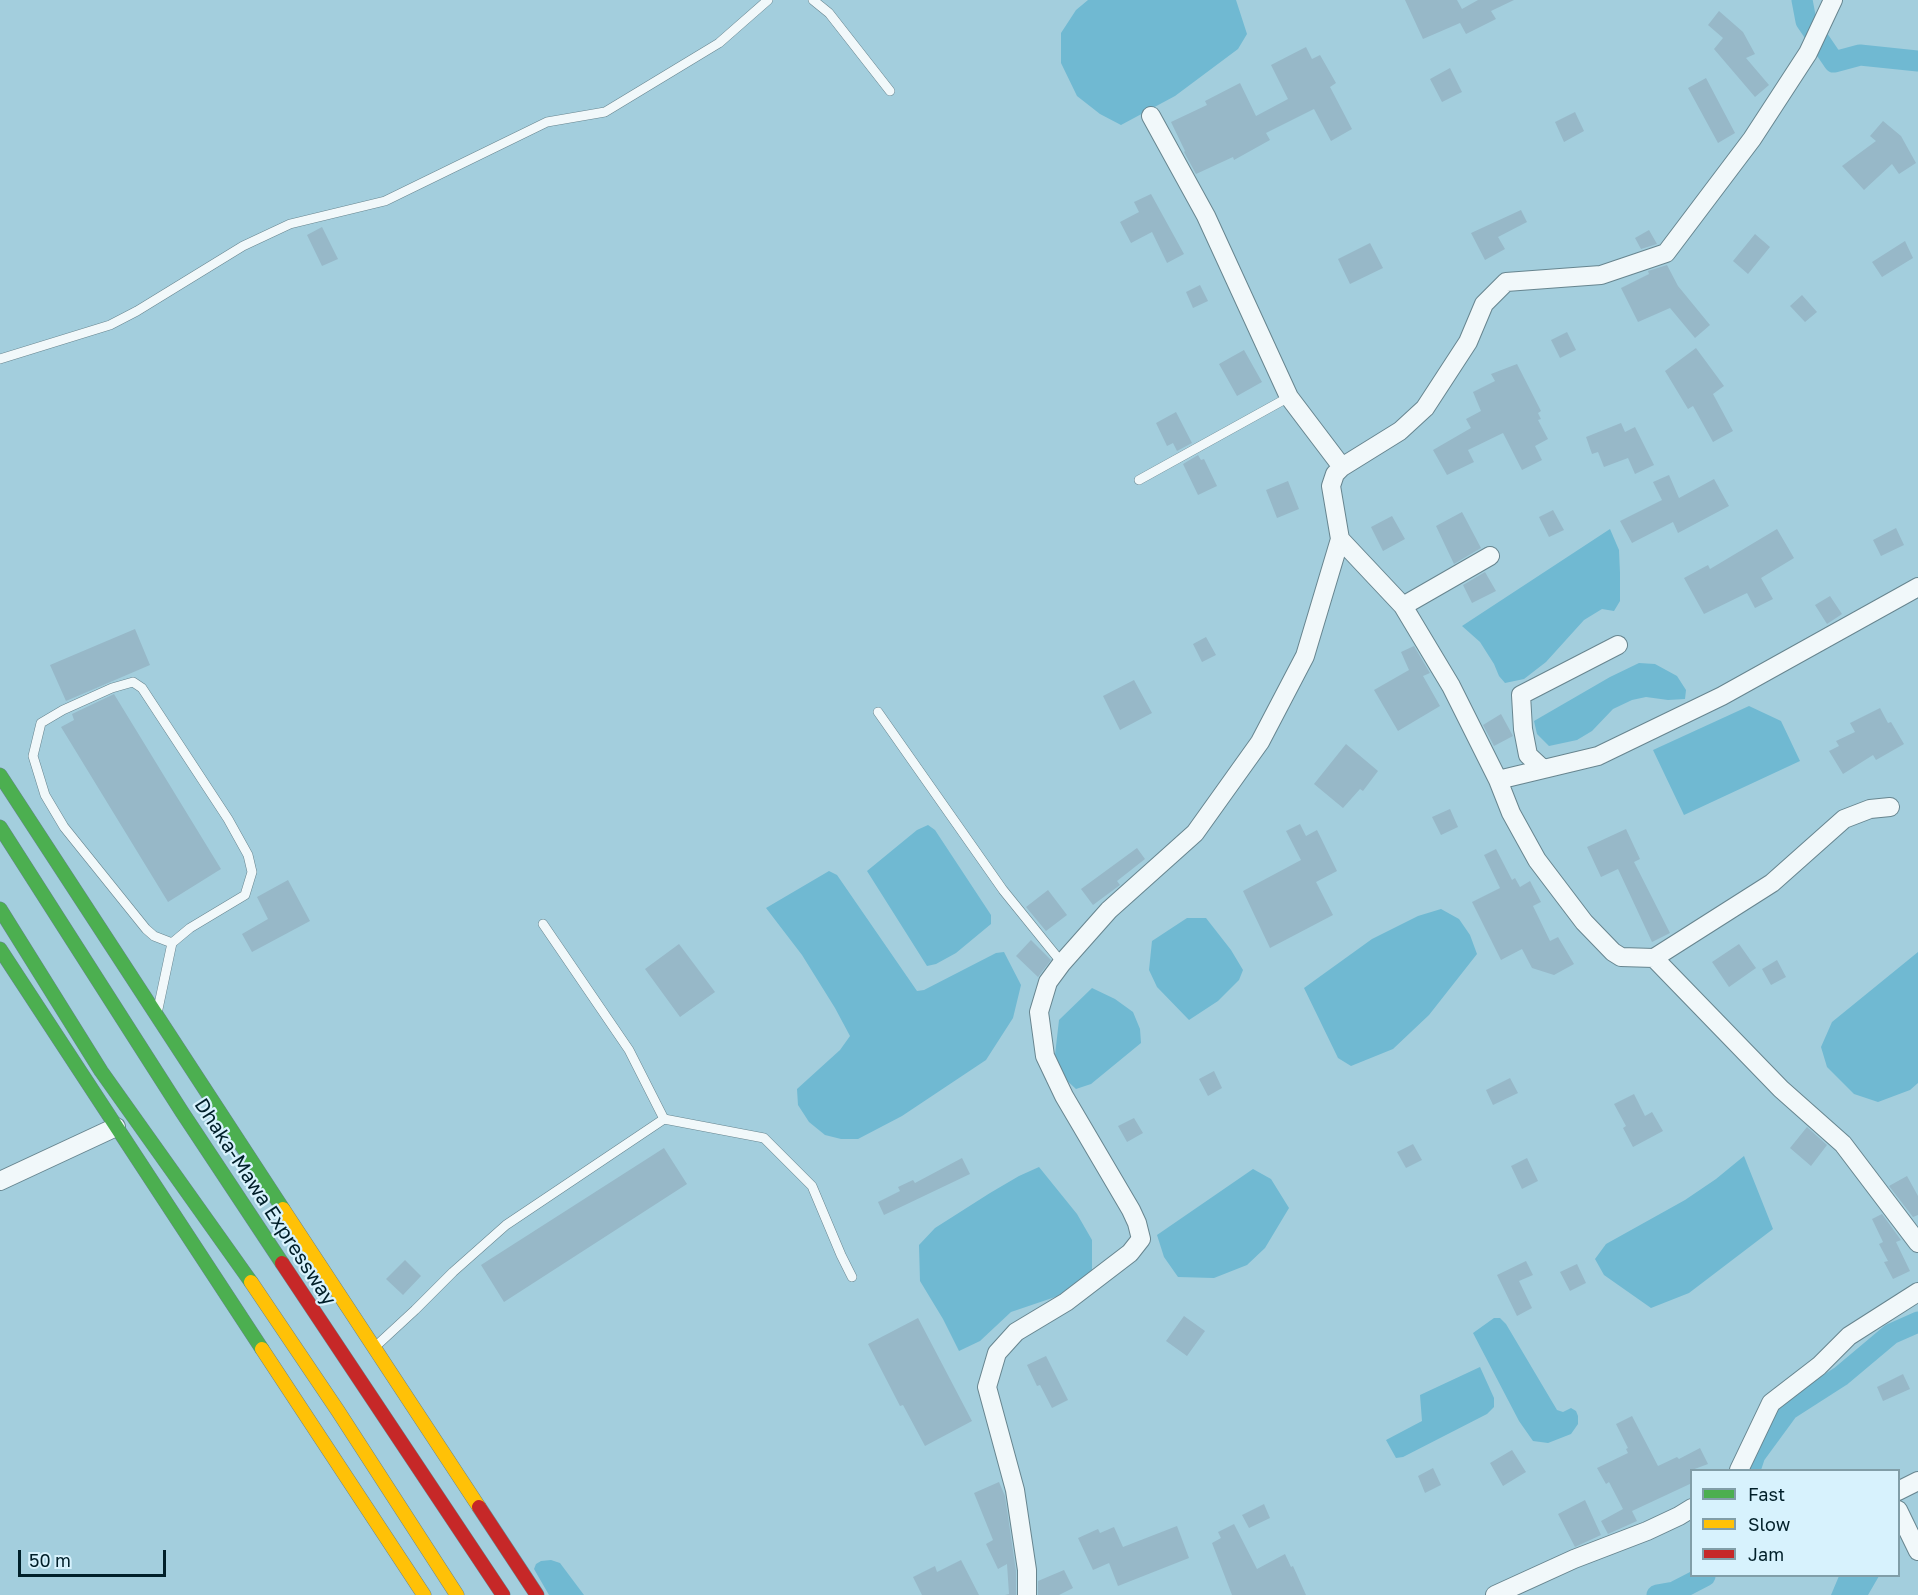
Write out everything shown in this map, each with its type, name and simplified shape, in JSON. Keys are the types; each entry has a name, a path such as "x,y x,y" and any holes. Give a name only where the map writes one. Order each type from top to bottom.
{"main road":[{"path":"0,775 156,1018 537,1595"},
{"name":"Dhaka-Mawa Expressway","path":"0,827 182,1112 503,1595"},
{"path":"0,909 101,1071 338,1411 458,1595"},
{"path":"0,950 424,1595"}],"street":[{"path":"1027,1595 1027,1570 1015,1490 987,1388 997,1353 1016,1332 1066,1302 1130,1253 1141,1239 1131,1210 1064,1096 1045,1056 1039,1012 1048,982 1109,910 1195,833 1260,742 1305,656 1340,539 1331,486 1335,474 1342,467 1400,431 1425,408 1468,342 1484,303 1506,282 1601,275 1666,253 1752,139 1808,53 1833,0"},
{"path":"1151,116 1206,216 1289,397 1342,467"},
{"path":"1340,539 1403,606 1451,686 1498,780 1511,813 1537,860 1584,922 1613,952 1621,957 1654,958 1772,883 1845,819 1870,809 1890,807"},
{"path":"1403,606 1490,556"},
{"path":"1498,780 1598,756 1712,701 1918,587"},
{"path":"1543,769 1528,755 1523,729 1521,694 1618,645"},
{"path":"1654,958 1781,1089 1844,1143 1918,1243"},
{"path":"0,1181 116,1127"},
{"path":"1739,1469 1771,1403 1819,1366 1849,1336 1918,1292"},
{"path":"1900,1490 1918,1481"},
{"path":"1495,1595 1574,1559 1647,1531 1690,1509"},
{"path":"1900,1512 1918,1551"}],"lane":[{"path":"0,359 110,325 243,246 290,224 385,201 547,122 605,112 719,43 768,0"},
{"path":"813,0 829,14 890,92"},
{"path":"1139,480 1289,397"},
{"path":"156,1018 172,943 190,928 245,895 252,872 248,855 228,819 142,688 133,682 112,688 63,710 41,723 33,756 45,795 64,827 146,929 154,936 172,943"},
{"path":"878,712 1003,890 1062,963"},
{"path":"543,924 629,1050 664,1119"},
{"path":"374,1348 506,1225 664,1119 764,1138 813,1186 852,1277"}],"water":[{"path":"1088,0 1236,0 1247,34 1238,49 1175,96 1121,125 1100,114 1077,96 1061,63 1061,33 1076,10"},
{"path":"1610,529 1619,550 1620,601 1614,611 1602,609 1584,620 1546,662 1524,679 1505,683 1480,642 1462,626"},
{"path":"1639,663 1655,664 1677,676 1686,690 1685,699 1668,700 1646,697 1632,700 1613,709 1592,731 1577,740 1549,746 1537,734 1534,721"},
{"path":"1749,706 1781,721 1800,761 1684,815 1653,750"},
{"path":"928,825 935,830 991,915 991,924 956,953 936,964 927,966 867,871 917,830"},
{"path":"829,871 837,875 917,991 924,990 996,953 1004,952 1021,985 1013,1018 986,1060 902,1116 858,1139 841,1139 825,1135 809,1122 798,1105 797,1089 840,1050 850,1036 802,955 766,908"},
{"path":"1441,909 1459,919 1470,935 1477,954 1429,1015 1393,1049 1351,1066 1338,1058 1304,988 1372,939 1418,916"},
{"path":"1187,918 1206,918 1231,950 1243,970 1239,980 1218,1001 1189,1020 1157,987 1149,970 1152,941"},
{"path":"1918,952 1918,1083 1910,1090 1878,1102 1854,1094 1827,1067 1821,1047 1832,1022"},
{"path":"1092,988 1115,999 1133,1012 1140,1029 1141,1043 1091,1084 1076,1089 1063,1077 1055,1055 1059,1020"},
{"path":"1744,1156 1773,1229 1689,1293 1651,1308 1604,1275 1595,1259 1606,1244 1685,1200"},
{"path":"1039,1167 1077,1214 1092,1240 1092,1277 1064,1294 1011,1312 980,1341 959,1351 920,1281 919,1245 935,1228 990,1193"},
{"path":"1253,1169 1271,1179 1289,1208 1265,1248 1247,1265 1214,1278 1178,1277 1164,1257 1157,1235"},
{"path":"1494,1318 1500,1318 1506,1324 1557,1410 1563,1412 1571,1408 1576,1411 1578,1424 1571,1434 1548,1443 1533,1441 1519,1421 1473,1333"},
{"path":"1480,1367 1494,1398 1494,1407 1487,1414 1403,1457 1396,1458 1386,1440 1422,1421 1420,1395"},
{"path":"551,1560 560,1563 584,1595 549,1595 534,1569 541,1561"},
{"path":"1839,1577 1878,1577 1868,1595 1831,1595"}],"building":[{"path":"1405,0 1457,0 1462,9 1478,0 1514,0 1491,11 1496,19 1466,34 1460,23 1423,39"},
{"path":"1719,11 1743,32 1755,54 1746,58 1769,85 1755,97 1714,49 1723,38 1708,25"},
{"path":"1306,47 1312,59 1320,55 1336,83 1330,87 1352,129 1331,141 1314,109 1266,133 1270,140 1234,160 1233,157 1196,174 1171,122 1207,105 1205,101 1240,83 1256,116 1288,99 1271,65"},
{"path":"1450,68 1462,92 1442,102 1430,79"},
{"path":"1706,78 1735,133 1718,143 1688,88"},
{"path":"1575,112 1584,131 1564,142 1555,122"},
{"path":"1883,121 1901,136 1916,163 1899,174 1892,164 1864,190 1842,166 1876,141 1870,136"},
{"path":"1151,194 1184,254 1167,263 1152,232 1131,243 1120,222 1139,212 1134,202"},
{"path":"1521,210 1527,222 1498,237 1505,249 1485,260 1471,233"},
{"path":"322,227 338,259 322,266 307,235"},
{"path":"1649,230 1657,244 1641,249 1635,238"},
{"path":"1755,234 1770,247 1748,274 1733,261"},
{"path":"1905,241 1913,258 1882,277 1872,262"},
{"path":"1370,243 1383,268 1350,284 1338,259"},
{"path":"1667,265 1678,286 1710,325 1695,338 1670,308 1638,322 1621,288 1649,274 1648,271"},
{"path":"1200,285 1208,301 1193,308 1186,292"},
{"path":"1802,295 1817,312 1805,322 1790,306"},
{"path":"1567,332 1576,350 1560,358 1551,340"},
{"path":"1696,348 1724,386 1713,394 1733,431 1713,442 1693,406 1688,409 1665,371"},
{"path":"1244,350 1262,382 1237,396 1219,364"},
{"path":"1517,364 1541,411 1538,413 1541,419 1538,420 1548,439 1535,446 1542,460 1522,470 1503,433 1468,450 1474,462 1447,475 1433,450 1471,428 1466,419 1481,411 1473,392 1495,381 1491,374"},
{"path":"1176,412 1192,443 1177,451 1173,443 1167,446 1156,423"},
{"path":"1621,423 1625,432 1635,427 1654,465 1635,474 1628,458 1604,467 1598,452 1592,454 1586,437"},
{"path":"1198,455 1201,460 1204,459 1217,486 1198,495 1183,464"},
{"path":"1669,475 1679,498 1714,479 1729,506 1678,533 1673,522 1632,543 1620,521 1662,500 1653,482"},
{"path":"1288,481 1299,509 1277,518 1266,490"},
{"path":"1553,510 1564,530 1549,537 1539,517"},
{"path":"1462,512 1481,548 1454,564 1436,526"},
{"path":"1392,516 1405,539 1383,551 1371,527"},
{"path":"1896,528 1904,545 1881,556 1873,540"},
{"path":"1777,529 1794,558 1761,578 1773,599 1755,608 1747,593 1704,614 1684,578 1708,565 1710,569"},
{"path":"1485,572 1496,591 1472,603 1463,585"},
{"path":"1830,596 1842,614 1827,624 1815,605"},
{"path":"135,629 150,665 66,701 50,665"},
{"path":"1206,637 1216,655 1202,662 1193,644"},
{"path":"1414,646 1430,673 1423,676 1440,706 1398,731 1374,690 1409,670 1401,652"},
{"path":"1134,680 1152,713 1120,730 1103,696"},
{"path":"114,694 221,869 168,902 61,727 74,720 72,714"},
{"path":"1880,708 1904,744 1876,760 1873,755 1843,774 1829,751 1839,746 1836,741 1855,732 1850,723"},
{"path":"1501,714 1513,736 1494,746 1483,725"},
{"path":"1346,744 1378,771 1363,791 1360,789 1343,808 1314,784"},
{"path":"1450,809 1458,827 1441,835 1432,817"},
{"path":"1300,824 1306,836 1317,830 1337,871 1316,882 1333,915 1270,948 1243,891 1301,860 1286,831"},
{"path":"1626,829 1640,859 1634,862 1670,933 1652,942 1618,869 1601,877 1587,847"},
{"path":"1137,848 1145,859 1117,881 1120,885 1093,905 1081,889"},
{"path":"1496,849 1512,880 1515,878 1520,887 1530,881 1541,902 1533,906 1550,941 1558,937 1574,964 1554,975 1532,968 1522,949 1501,960 1472,902 1500,888 1484,855"},
{"path":"288,880 310,921 252,952 242,934 268,919 257,897"},
{"path":"1048,890 1067,915 1046,931 1026,907"},
{"path":"1031,940 1051,960 1038,977 1016,956"},
{"path":"679,944 715,992 680,1017 645,969"},
{"path":"1739,944 1756,968 1729,987 1712,962"},
{"path":"1777,960 1786,977 1771,985 1762,969"},
{"path":"1214,1071 1222,1088 1208,1096 1199,1079"},
{"path":"1510,1078 1518,1093 1493,1105 1486,1090"},
{"path":"1634,1094 1645,1116 1652,1112 1663,1131 1633,1147 1623,1128 1626,1126 1614,1104"},
{"path":"1134,1118 1143,1133 1127,1142 1118,1126"},
{"path":"1807,1127 1827,1145 1811,1166 1790,1148"},
{"path":"1413,1144 1422,1160 1406,1168 1397,1152"},
{"path":"664,1148 687,1184 504,1302 481,1265"},
{"path":"962,1158 970,1174 884,1215 878,1202 900,1191 898,1187 913,1180 915,1183"},
{"path":"1527,1158 1538,1181 1522,1189 1511,1166"},
{"path":"1907,1176 1918,1196 1918,1215 1913,1217 1889,1186"},
{"path":"1882,1214 1901,1240 1896,1242 1910,1271 1893,1279 1884,1262 1888,1261 1879,1244 1883,1242 1872,1219"},
{"path":"405,1260 421,1276 403,1295 386,1279"},
{"path":"1526,1261 1533,1275 1519,1281 1532,1308 1517,1316 1497,1275"},
{"path":"1577,1264 1586,1283 1570,1291 1560,1272"},
{"path":"1184,1316 1205,1331 1187,1356 1166,1341"},
{"path":"918,1318 972,1421 925,1446 903,1405 900,1406 868,1344"},
{"path":"1046,1356 1068,1400 1052,1408 1040,1385 1037,1386 1027,1365"},
{"path":"1903,1374 1910,1389 1883,1401 1877,1387"},
{"path":"1632,1416 1658,1466 1677,1457 1679,1459 1700,1448 1708,1464 1690,1469 1690,1484 1632,1511 1637,1521 1608,1534 1601,1521 1623,1509 1609,1482 1606,1484 1597,1468 1628,1453 1626,1449 1628,1448 1616,1424"},
{"path":"1512,1450 1526,1472 1503,1486 1490,1463"},
{"path":"1433,1468 1441,1485 1425,1493 1418,1476"},
{"path":"999,1482 1005,1496 1016,1571 1016,1595 1005,1595 1009,1594 1007,1564 998,1569 986,1544 993,1540 974,1493"},
{"path":"1585,1500 1601,1535 1575,1547 1558,1514"},
{"path":"1264,1504 1270,1518 1249,1528 1242,1515"},
{"path":"1234,1524 1257,1569 1285,1554 1306,1595 1232,1595 1212,1543 1221,1538 1218,1532"},
{"path":"1177,1526 1189,1558 1118,1586 1109,1563 1093,1570 1078,1538 1098,1529 1100,1533 1114,1527 1123,1547"},
{"path":"961,1560 979,1595 922,1595 913,1577 935,1566 937,1572"},
{"path":"1064,1570 1073,1588 1059,1595 1038,1595 1038,1581"}],"waterway":[{"path":"1802,0 1806,21 1834,62 1860,55 1918,61"},
{"path":"1750,1469 1755,1455 1788,1410 1841,1376 1891,1334 1918,1322"},
{"path":"1657,1595 1674,1592 1703,1577"}],"traffic: fast":[{"path":"0,775 283,1209"},
{"path":"0,827 182,1112 282,1263"},
{"path":"0,909 101,1071 251,1282"},
{"path":"0,949 262,1349"}],"traffic: slow":[{"path":"283,1209 479,1507"},
{"path":"251,1282 457,1595"},
{"path":"262,1349 424,1595"}],"traffic: jam":[{"path":"282,1263 503,1595"},
{"path":"479,1507 537,1595"}]}
